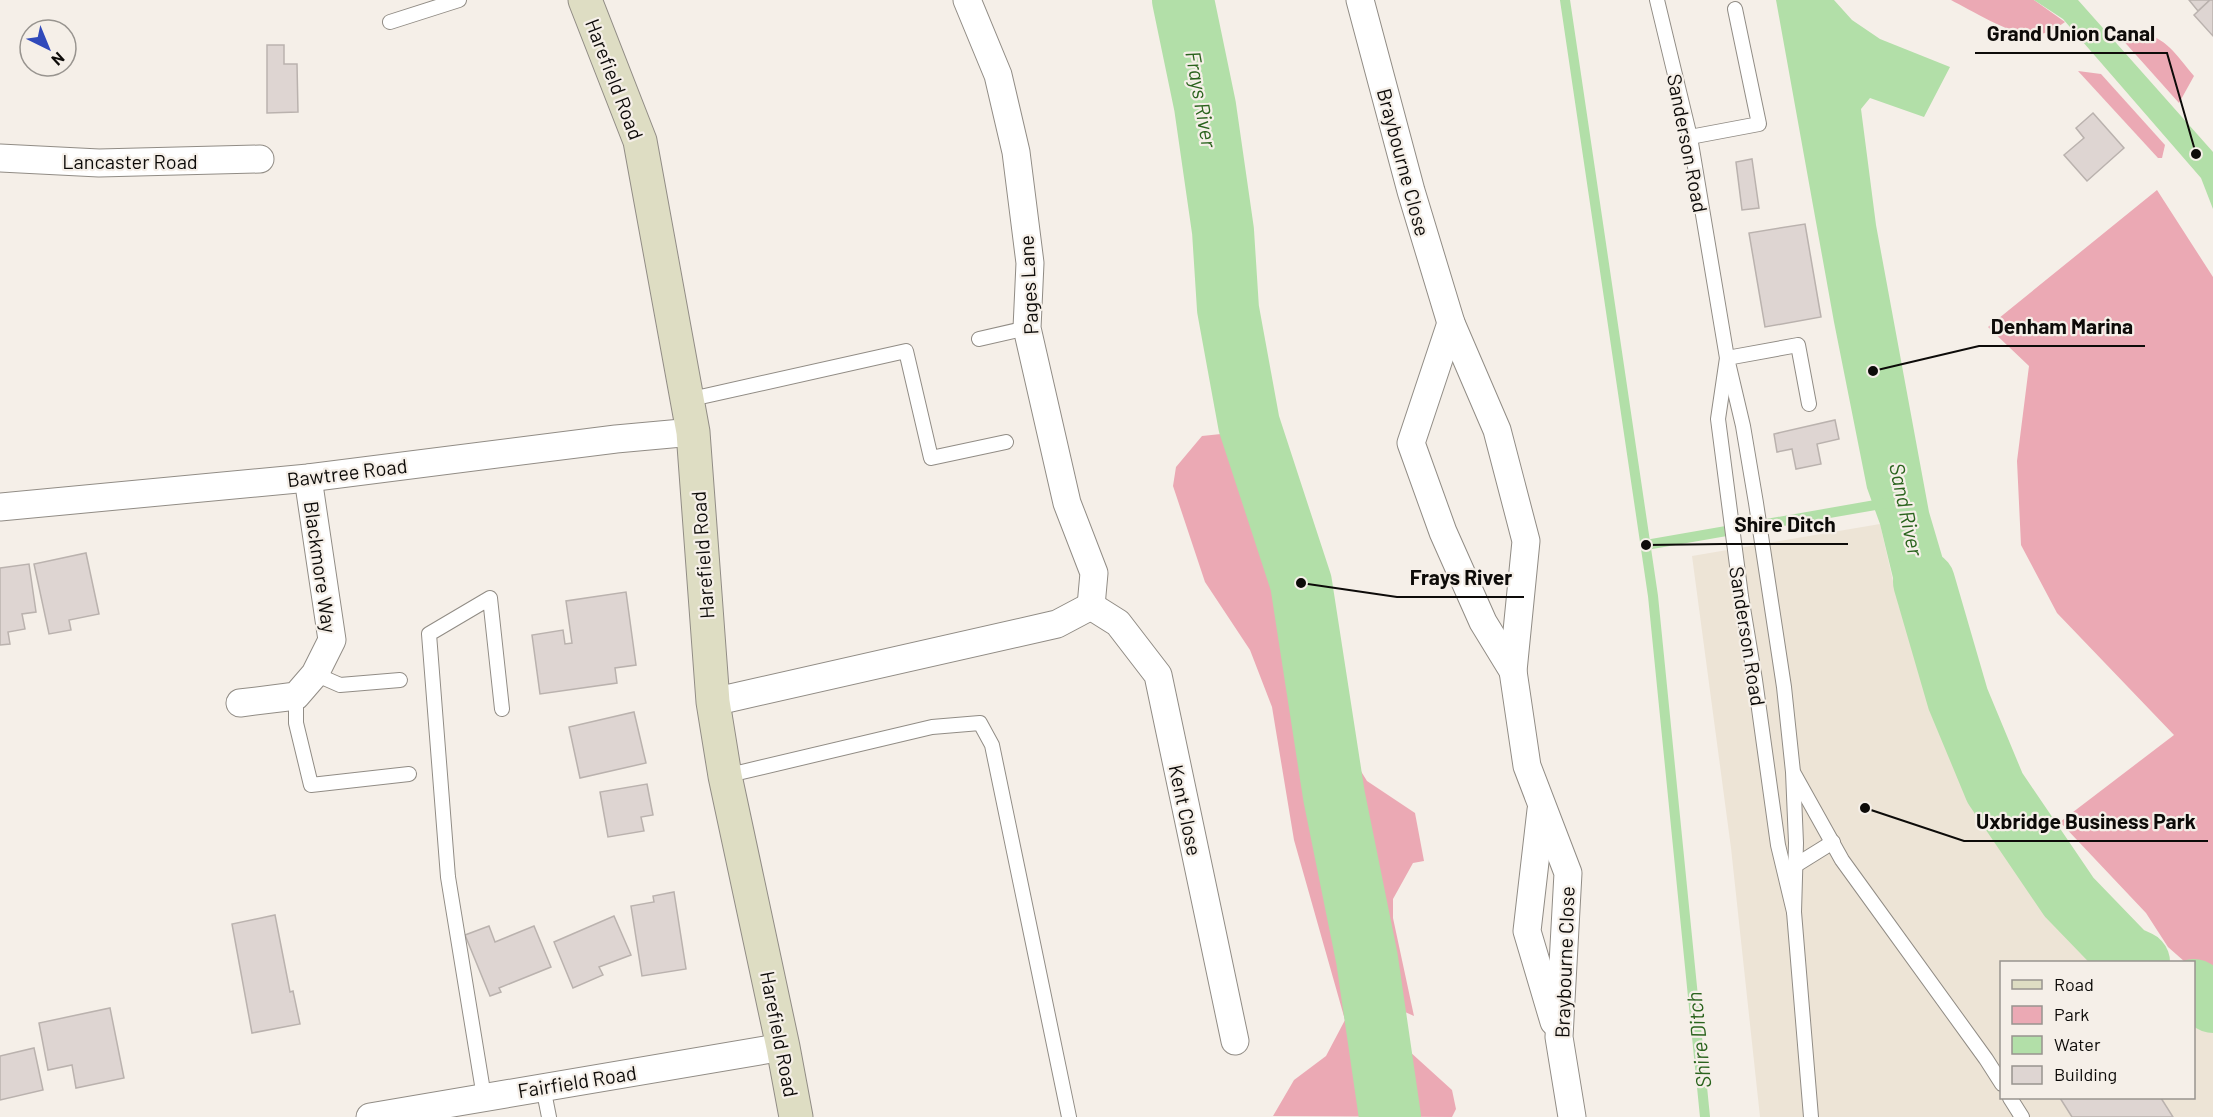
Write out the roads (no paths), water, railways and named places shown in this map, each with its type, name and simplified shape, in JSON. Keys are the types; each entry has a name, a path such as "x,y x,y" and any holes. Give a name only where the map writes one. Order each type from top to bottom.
{"main road":[{"name":"Harefield Road","path":"585,0 640,141 693,432 713,702 725,776 796,1117"}],"street":[{"name":"Pages Lane","path":"967,0 998,75 1016,152 1030,263 1027,328 1067,503 1094,573 1092,606"},
{"name":"Braybourne Close","path":"1360,0 1411,191 1451,323 1497,430 1526,541 1513,671 1527,766 1568,873 1559,1037 1572,1117"},
{"name":"Lancaster Road","path":"0,158 99,163 260,159"},
{"name":"Braybourne Close","path":"1451,323 1411,443 1443,532 1483,622 1513,671"},
{"name":"Bawtree Road","path":"0,507 308,478 616,439 693,432"},
{"name":"Blackmore Way","path":"296,696 315,674 333,640 308,478"},
{"path":"713,702 1057,624 1092,606"},
{"name":"Kent Close","path":"1092,606 1118,623 1158,675 1235,1041"},
{"path":"240,703 296,696"},
{"path":"1542,805 1527,931 1559,1037"},
{"name":"Fairfield Road","path":"370,1117 783,1047"}],"lane":[{"path":"390,22 459,0"},
{"name":"Sanderson Road","path":"1657,0 1690,137 1727,358 1743,426 1784,687 1793,772 1796,865 1794,912 1811,1117"},
{"path":"1690,137 1759,124 1735,9"},
{"path":"979,339 1027,328"},
{"path":"1727,358 1798,345 1809,404"},
{"path":"687,400 906,351 931,458 1006,441"},
{"name":"Sanderson Road","path":"1727,358 1718,419 1735,553 1778,845 1794,912"},
{"path":"484,1097 448,877 429,634 490,598 502,709"},
{"path":"315,674 340,685 400,680"},
{"path":"296,696 296,723 311,785 409,774"},
{"path":"725,776 932,728 980,723 992,745 1069,1117"},
{"path":"1793,772 1842,860 1966,1030 2000,1082"},
{"path":"1796,865 1833,842"},
{"path":"543,1087 549,1117"},
{"path":"2011,1099 2022,1117"}],"water":[{"path":"1776,0 1834,0 1852,20 1880,39 1950,67 1924,117 1870,98 1861,109 1876,225 1929,512 1971,654 1926,676 1900,607 1880,524 1867,488 1834,322"},
{"path":"2034,0 2078,0 2213,152 2213,209 2201,178 2063,19"}],"waterway":[{"name":"Frays River","path":"1183,0 1205,106 1223,231 1228,309 1249,424 1301,583 1334,796 1367,959 1390,1117"},
{"name":"Shire Ditch","path":"1565,0 1653,596 1705,1117"},
{"path":"1646,545 1887,503"},
{"name":"Sand River","path":"1924,582 1958,699 1995,788 2069,897 2126,956 2137,961"},
{"name":"Sand River","path":"2195,991 2213,1002"}],"place":[{"name":"Grand Union Canal","path":"2196,154"},
{"name":"Denham Marina","path":"1873,371"},
{"name":"Shire Ditch","path":"1646,545"},
{"name":"Frays River","path":"1301,583"},
{"name":"Uxbridge Business Park","path":"1865,808"}]}
